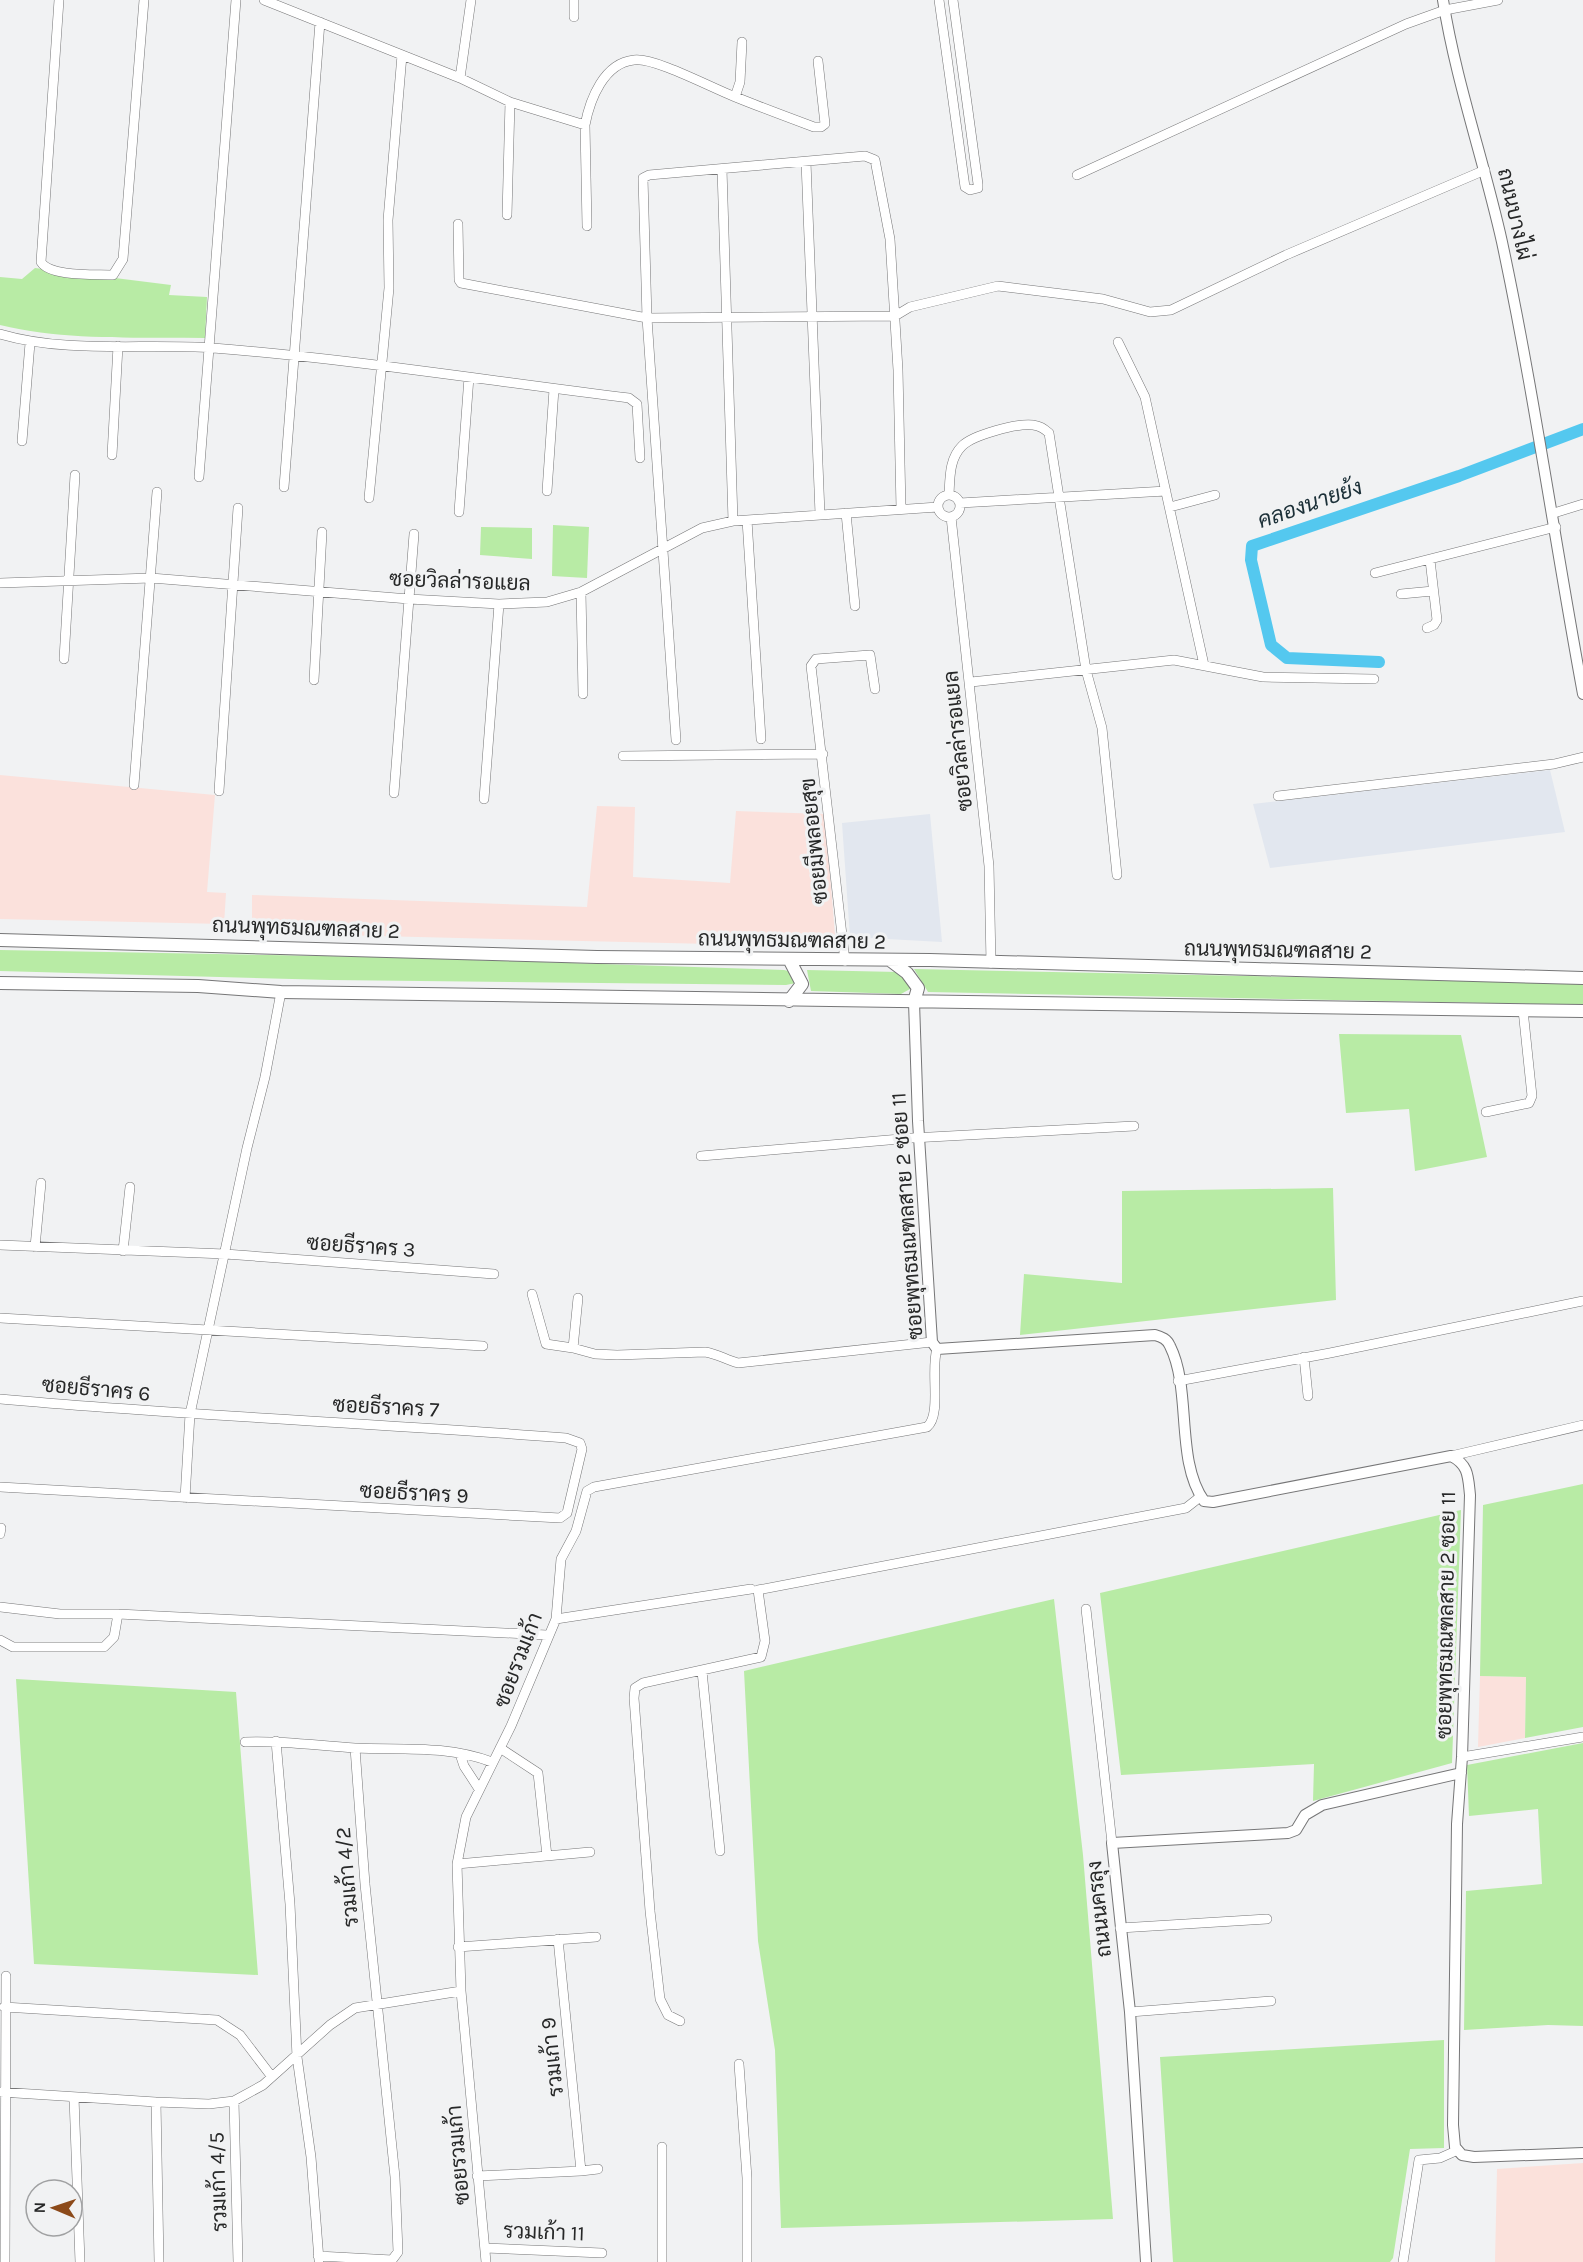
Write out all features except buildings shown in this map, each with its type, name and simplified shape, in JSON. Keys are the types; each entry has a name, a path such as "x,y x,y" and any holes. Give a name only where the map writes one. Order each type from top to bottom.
{"main road":[{"name":"ถนนพุทธมณฑลสาย 2","path":"0,940 790,961 991,963 1583,978"},
{"path":"789,1001 802,984 790,961"},
{"path":"891,961 907,973 918,988 914,1002"},
{"path":"0,983 198,986 281,992 789,1001 1583,1011"}],"street":[{"path":"59,0 41,262 44,267 55,272 113,274 123,259 144,0"},
{"path":"199,477 236,0"},
{"path":"264,0 460,78 510,102 585,125"},
{"path":"460,78 471,0"},
{"path":"573,17 574,0"},
{"path":"939,0 965,187 970,190 978,188 953,0"},
{"path":"1077,175 1444,5 1498,0"},
{"name":"ถนนบางไผ่","path":"1444,5 1485,170 1541,438 1579,650 1583,694"},
{"path":"284,487 296,356 320,22"},
{"path":"945,36 958,34"},
{"path":"735,98 740,82 742,42"},
{"path":"369,498 389,288 388,220 402,56"},
{"path":"587,226 585,125 588,110 599,86 610,72 636,59 651,62 735,98 814,127 821,127 825,124 818,62"},
{"path":"507,215 510,102"},
{"path":"960,144 973,142"},
{"path":"676,740 647,318 643,178 649,175 865,156 871,157 878,164 890,239 895,316 901,509"},
{"path":"806,162 820,514"},
{"path":"722,169 733,521"},
{"path":"458,224 459,280 461,283 647,318 895,316 910,307 998,286 1103,299 1150,312 1171,310 1286,255 1485,170"},
{"path":"0,334 30,343 210,348 296,356 381,365 634,400 637,404 640,458"},
{"path":"1118,342 1145,397 1204,665"},
{"path":"22,441 30,343"},
{"path":"112,455 118,346"},
{"path":"459,512 469,377"},
{"path":"547,491 554,389"},
{"path":"949,495 950,472 963,445 980,436 1033,425 1042,427 1049,433 1061,498 1086,670 1102,728 1117,875"},
{"path":"64,659 75,475"},
{"path":"960,503 1166,491"},
{"path":"134,785 157,492"},
{"path":"949,495 957,498 960,503 960,511 951,517 944,516 938,507 942,497 949,495"},
{"path":"1170,507 1215,495"},
{"path":"1554,513 1583,504"},
{"name":"ซอยวิลล่ารอแยล","path":"0,583 151,578 409,599 500,604 547,602 581,592 702,528 733,521 938,507"},
{"path":"219,791 238,508"},
{"path":"846,513 855,606"},
{"name":"ซอยวิลล่ารอแยล","path":"951,517 990,866 991,963"},
{"path":"747,520 761,739"},
{"path":"1375,573 1556,526"},
{"path":"314,680 322,531"},
{"path":"394,794 414,534"},
{"path":"1427,628 1434,625 1437,620 1430,560"},
{"path":"1401,594 1434,591"},
{"path":"581,592 583,694"},
{"path":"484,799 500,604"},
{"name":"ซอยมีพลอยสุข","path":"845,961 823,754 811,669 813,661 870,655 874,689"},
{"path":"971,682 1174,660 1263,677 1374,679"},
{"name":"ซอยมีพลอยสุข","path":"623,756 823,754"},
{"path":"1278,796 1554,764 1583,757"},
{"path":"185,1498 190,1414 281,992"},
{"name":"ซอยพุทธมณฑลสาย 2 ซอย 11","path":"914,1002 919,1138 934,1346 1155,1335 1164,1338 1169,1345 1178,1381 1190,1468 1200,1497"},
{"path":"1486,1112 1529,1103 1532,1096 1523,1010"},
{"path":"701,1156 919,1138 1134,1126"},
{"path":"35,1247 41,1183"},
{"path":"123,1251 130,1187"},
{"name":"ซอยธีราคร 3","path":"0,1245 225,1254 494,1274"},
{"path":"532,1294 546,1344 595,1354 705,1352 720,1354 738,1363 934,1346"},
{"path":"573,1348 578,1298"},
{"path":"1178,1381 1305,1358 1583,1301"},
{"path":"0,1318 483,1346"},
{"name":"ซอยรวมเก้า","path":"486,2262 461,1991 457,1864 466,1817 500,1748 541,1656 547,1635 556,1619 561,1559 576,1531 587,1491 594,1486 927,1427 934,1416 934,1346"},
{"path":"1305,1358 1308,1396"},
{"name":"ซอยธีราคร 6","path":"0,1399 190,1414"},
{"name":"ซอยธีราคร 7","path":"190,1414 466,1430 566,1438 580,1443"},
{"path":"680,2021 668,2015 660,1999 650,1911 635,1688 643,1683 761,1657 765,1641 758,1590 1186,1508 1200,1497 1204,1502 1213,1502 1451,1456 1583,1425"},
{"name":"ซอยธีราคร 9","path":"0,1487 560,1518 567,1513 582,1449 580,1443"},
{"name":"ซอยพุทธมณฑลสาย 2 ซอย 11","path":"1451,1456 1461,1461 1468,1471 1470,1495 1462,1757 1457,1824 1453,2125 1455,2147 1458,2150"},
{"path":"0,1534 1,1528"},
{"path":"556,1619 751,1589"},
{"path":"0,1607 60,1614 118,1614 547,1635"},
{"path":"1086,1610 1112,1843"},
{"path":"0,1640 14,1647 104,1647 114,1637 118,1614"},
{"path":"702,1671 720,1851"},
{"path":"1462,1757 1583,1737"},
{"path":"276,1741 289,1892 297,2056 311,2157 319,2259"},
{"path":"244,1742 276,1741 355,1748 443,1749 492,1762"},
{"name":"รวมเก้า 4/2","path":"319,2259 392,2260 398,2252 395,2177 355,1748"},
{"path":"500,1748 538,1773 547,1856"},
{"path":"460,1754 464,1766 479,1789"},
{"name":"ถนนนครลุง","path":"1146,2262 1130,2012 1112,1843 1288,1833 1296,1830 1305,1815 1322,1805 1461,1773"},
{"path":"457,1864 590,1852"},
{"path":"1120,1928 1267,1919"},
{"path":"458,1947 596,1937"},
{"name":"รวมเก้า 9","path":"558,1939 581,2171"},
{"path":"5,2262 2,2092 6,1976"},
{"path":"2,2092 156,2102 208,2104 234,2101 263,2085 348,2011 377,2002 461,1991"},
{"path":"1130,2012 1271,2001"},
{"path":"4,2007 217,2020 240,2035 272,2077"},
{"path":"739,2064 747,2178 747,2262"},
{"path":"74,2097 80,2262"},
{"name":"รวมเก้า 4/5","path":"234,2101 238,2262"},
{"path":"156,2102 159,2262"},
{"path":"662,2147 662,2262"},
{"path":"1403,2262 1419,2160 1440,2158 1458,2150 1462,2155 1474,2157 1526,2157 1583,2153"},
{"path":"477,2176 598,2169"},
{"name":"รวมเก้า 11","path":"485,2248 602,2253"}],"shaded area":[{"path":"1550,770 1565,832 1270,868 1253,804"},
{"path":"0,775 215,795 207,892 226,893 224,924 0,919"},
{"path":"597,806 635,807 633,877 730,883 736,811 825,814 836,947 252,933 252,895 587,907"},
{"path":"930,814 942,942 850,937 842,823"},
{"path":"1480,1676 1526,1677 1525,1738 1478,1747"},
{"path":"1583,2163 1583,2262 1495,2262 1497,2169"}],"green space":[{"path":"35,268 171,285 169,295 207,297 205,338 76,336 0,325 0,277 22,279"},
{"path":"553,525 589,527 587,578 552,576"},
{"path":"481,527 532,528 532,559 480,555"},
{"path":"0,950 380,957 784,970 793,972 796,983 786,985 330,980 0,971"},
{"path":"914,969 1583,983 1583,1005 928,992"},
{"path":"807,970 898,972 910,983 910,989 901,994 811,991"},
{"path":"1339,1034 1461,1035 1487,1157 1415,1171 1409,1109 1346,1113"},
{"path":"1333,1188 1336,1300 1020,1335 1024,1274 1122,1283 1122,1191"},
{"path":"1583,1484 1583,1727 1525,1738 1526,1677 1480,1676 1483,1505"},
{"path":"1461,1510 1452,1763 1313,1801 1314,1764 1121,1775 1100,1593"},
{"path":"1054,1599 1083,1855 1113,2219 781,2228 775,2050 758,1941 744,1671"},
{"path":"16,1679 236,1692 258,1975 34,1964"},
{"path":"1583,1743 1583,2026 1548,2025 1464,2030 1466,1891 1542,1884 1538,1809 1469,1816 1467,1765"},
{"path":"1444,2040 1444,2148 1410,2149 1393,2258 1390,2262 1173,2262 1160,2057"}],"waterway":[{"name":"คลองนายย้ง","path":"1379,662 1287,658 1271,645 1251,560 1252,546 1459,476 1583,429"}]}
